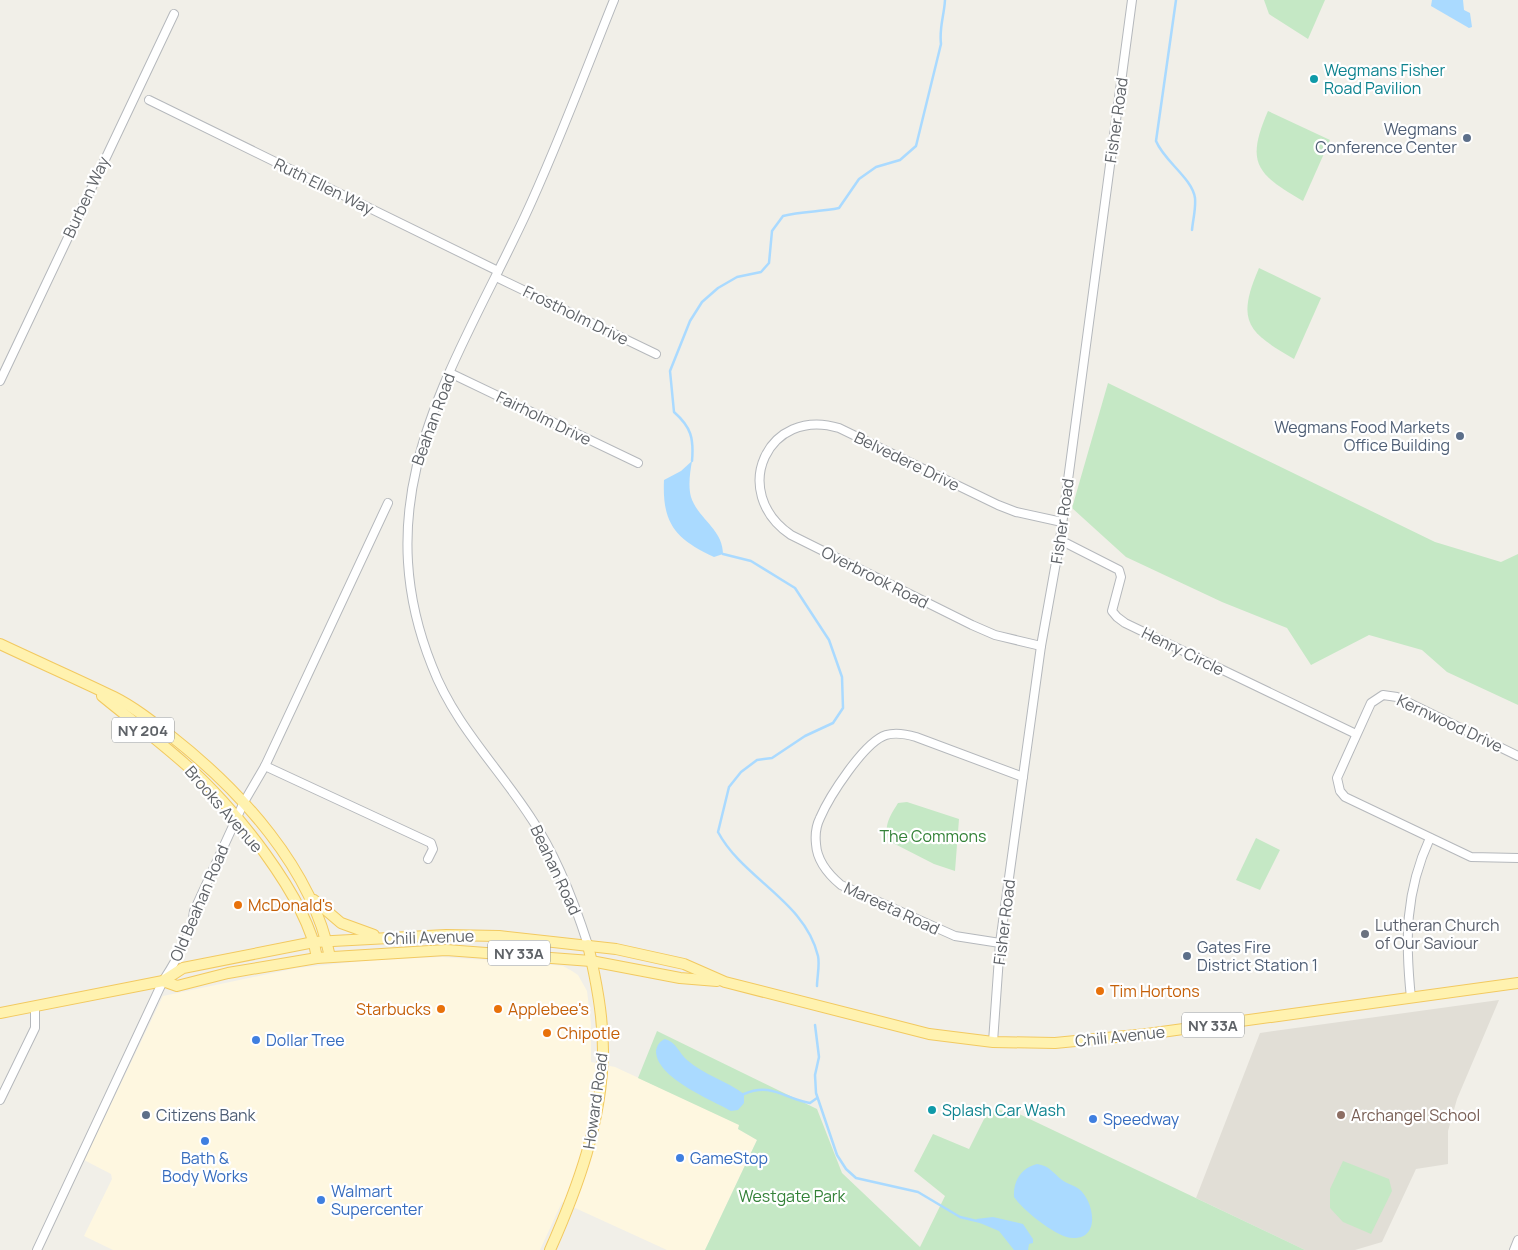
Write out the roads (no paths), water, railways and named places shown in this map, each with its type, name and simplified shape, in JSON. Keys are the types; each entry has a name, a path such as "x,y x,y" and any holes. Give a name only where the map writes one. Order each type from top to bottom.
{"main road":[{"name":"Brooks Avenue","path":"0,644 114,697 148,718 194,754 244,802 270,834 308,894 322,925 330,957"},
{"name":"Brooks Avenue","path":"94,689 186,764 237,819 278,874 309,926 317,958"},
{"name":"NY 204","path":"308,894 326,912 341,923 382,938"},
{"name":"Chili Avenue","path":"0,1013 163,981 183,968 326,940 473,934 588,945 684,964 725,982"},
{"name":"Howard Road","path":"550,1250 581,1174 596,1118 603,1052 598,992 588,945"},
{"name":"Chili Avenue","path":"163,981 178,986 228,973 317,958 446,950 591,961 680,978 725,982 929,1034 993,1042 1055,1042 1147,1034 1518,983"}],"street":[{"name":"Beahan Road","path":"588,945 579,915 548,846 532,819 467,731 441,687 432,666 415,612 408,566 407,533 410,498 419,449 450,373 526,213 614,0"},
{"name":"Fisher Road","path":"993,1042 1000,943 1041,646 1060,540 1132,0"},
{"name":"Burben Way","path":"0,381 174,14"},
{"name":"Ruth Ellen Way","path":"149,100 497,274"},
{"name":"Frostholm Drive","path":"497,274 656,354"},
{"name":"Fairholm Drive","path":"450,373 638,463"},
{"name":"Belvedere Drive","path":"763,462 773,445 783,435 796,428 812,424 825,424 839,428 998,505 1016,512 1062,522"},
{"name":"Overbrook Road","path":"763,462 758,483 762,500 769,515 779,527 791,535 972,626 995,635 1041,646"},
{"name":"Old Beahan Road","path":"37,1250 163,981 173,965 190,928 194,911 244,802 265,766 388,503"},
{"name":"Henry Circle","path":"1060,540 1119,570 1121,577 1112,610 1117,617 1356,734"},
{"name":"Kernwood Drive","path":"1518,756 1390,695 1383,695 1371,703 1337,778 1340,791 1352,801 1471,857 1518,858"},
{"name":"Mareeta Road","path":"1000,943 955,936 841,885 830,876 822,863 816,846 816,830 825,808 863,751 874,741 887,735 902,733 909,735 1023,777"},
{"path":"265,766 431,843 433,849 428,859"},
{"path":"1411,998 1407,959 1410,902 1418,864 1430,838"},
{"path":"0,1100 35,1028 36,1006"},
{"path":"1514,1250 1518,1240"}],"water":[{"path":"1432,0 1463,0 1464,10 1470,13 1472,27 1469,28 1431,6"},
{"path":"692,461 689,484 691,497 694,505 715,531 722,545 723,554 714,557 689,543 681,536 674,528 665,508 664,480 681,471"},
{"path":"665,1039 669,1040 694,1065 744,1094 744,1103 738,1110 731,1111 686,1087 665,1070 658,1061 656,1051 659,1044"},
{"path":"1037,1164 1048,1168 1066,1183 1079,1189 1084,1195 1091,1210 1092,1218 1088,1232 1082,1237 1066,1237 1058,1233 1032,1216 1014,1197 1015,1186 1019,1176 1031,1166"},
{"path":"993,1217 1023,1224 1033,1239 1033,1243 1029,1244 1028,1250 1014,1250 999,1231 980,1223 976,1219"}],"waterway":[{"path":"692,461 692,439 688,428 674,412 670,371 690,321 702,302 718,288 737,277 761,272 769,263 772,231 783,216 839,208 859,179 876,167 900,160 916,146 941,44 945,0"},
{"path":"1176,0 1156,141 1165,156 1189,183 1193,191 1195,210 1192,230"},
{"path":"723,554 751,561 795,588 829,640 842,677 843,708 833,723 805,736 772,758 757,760 741,772 729,787 718,832 729,849 742,863 787,905 811,937 818,956 817,986"},
{"path":"815,1025 819,1057 815,1075 816,1093 837,1155 846,1169 856,1178 918,1192 960,1217 981,1222"},
{"path":"744,1094 762,1090 778,1092 810,1103 817,1098"}],"place":[{"name":"Wegmans Fisher Road Pavilion","path":"1314,79"},
{"name":"Wegmans Conference Center","path":"1467,138"},
{"name":"Wegmans Food Markets Office Building","path":"1460,436"},
{"name":"McDonald's","path":"238,905"},
{"name":"Lutheran Church of Our Saviour","path":"1365,934"},
{"name":"Gates Fire District Station 1","path":"1187,956"},
{"name":"Tim Hortons","path":"1100,991"},
{"name":"Starbucks","path":"441,1009"},
{"name":"Applebee's","path":"498,1009"},
{"name":"Chipotle","path":"547,1033"},
{"name":"Dollar Tree","path":"256,1040"},
{"name":"Splash Car Wash","path":"932,1110"},
{"name":"Citizens Bank","path":"146,1115"},
{"name":"Archangel School","path":"1341,1115"},
{"name":"Speedway","path":"1093,1119"},
{"name":"Bath & Body Works","path":"205,1141"},
{"name":"GameStop","path":"680,1158"},
{"name":"Walmart Supercenter","path":"321,1200"}],"park label":[{"name":"The Commons","path":"933,836"},
{"name":"Westgate Park","path":"792,1196"}]}
